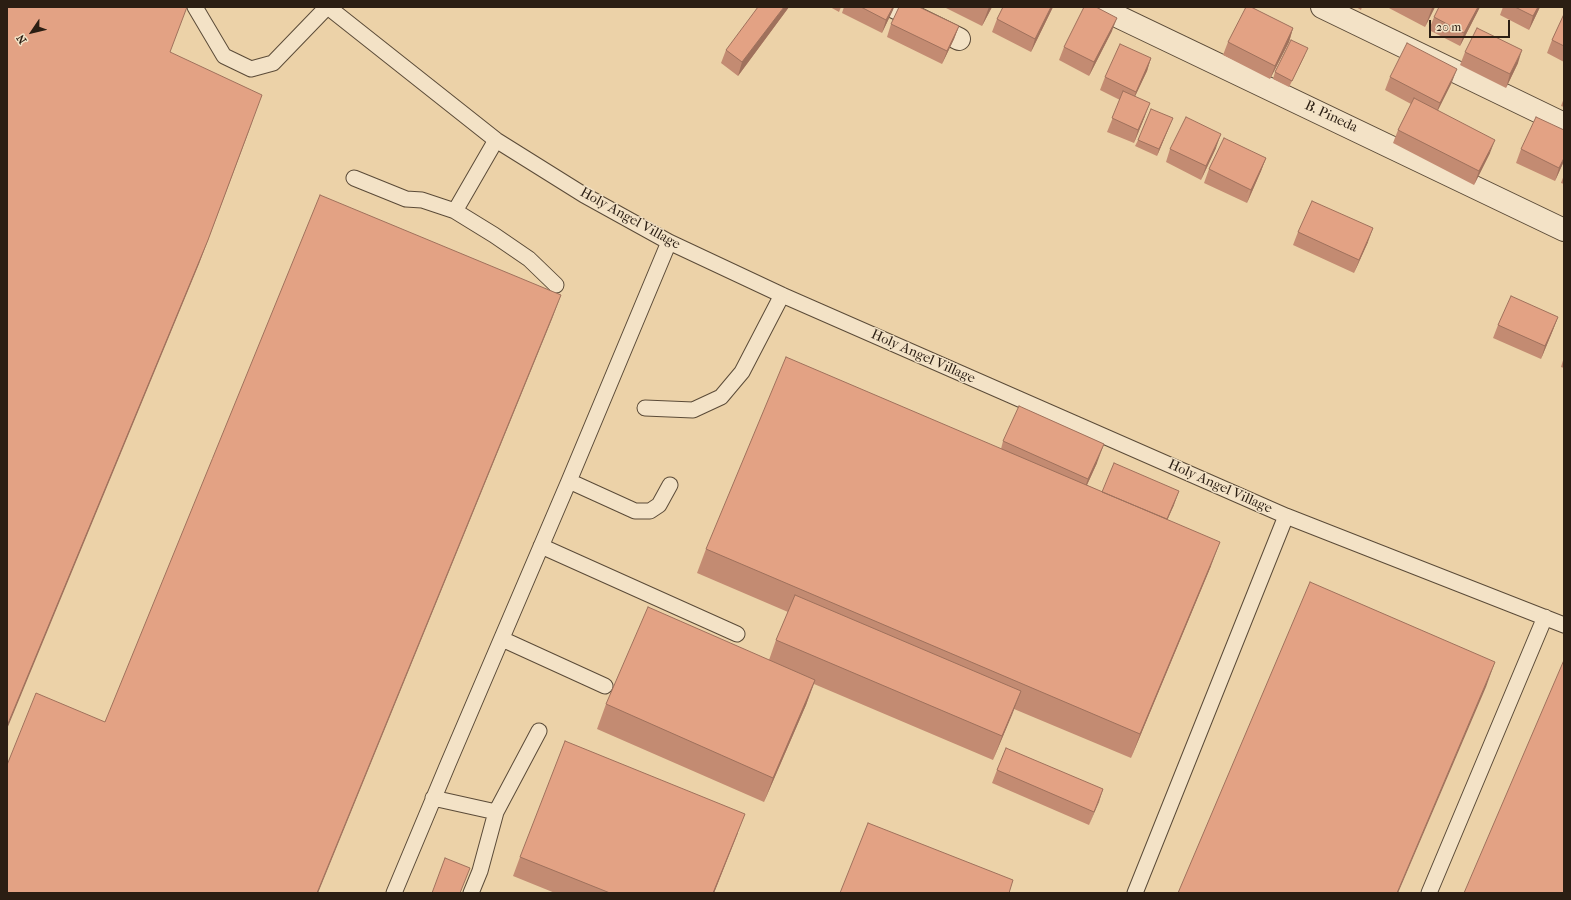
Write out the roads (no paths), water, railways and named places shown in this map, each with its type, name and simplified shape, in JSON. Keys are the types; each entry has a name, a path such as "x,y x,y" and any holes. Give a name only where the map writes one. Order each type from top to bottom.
{"street":[{"path":"894,7 959,39"},
{"name":"B. Pineda","path":"1098,7 1564,230"},
{"path":"1322,7 1564,124"}],"lane":[{"path":"195,7 224,56 251,69 273,63 328,7"},
{"name":"Holy Angel Village","path":"328,7 496,140 584,195 668,242 782,295 1286,516 1564,624"},
{"path":"455,211 496,140"},
{"path":"354,178 406,199 422,200 455,211 494,235 528,259 556,286"},
{"path":"394,893 433,798 569,482 668,242"},
{"path":"645,408 693,410 721,397 742,372 782,295"},
{"path":"569,482 635,511 650,511 659,505 670,485"},
{"path":"1135,893 1286,516"},
{"path":"541,546 737,634"},
{"path":"1429,893 1545,617"},
{"path":"502,640 605,686"},
{"path":"471,893 480,870 496,812 538,731"},
{"path":"433,798 496,812"}]}
